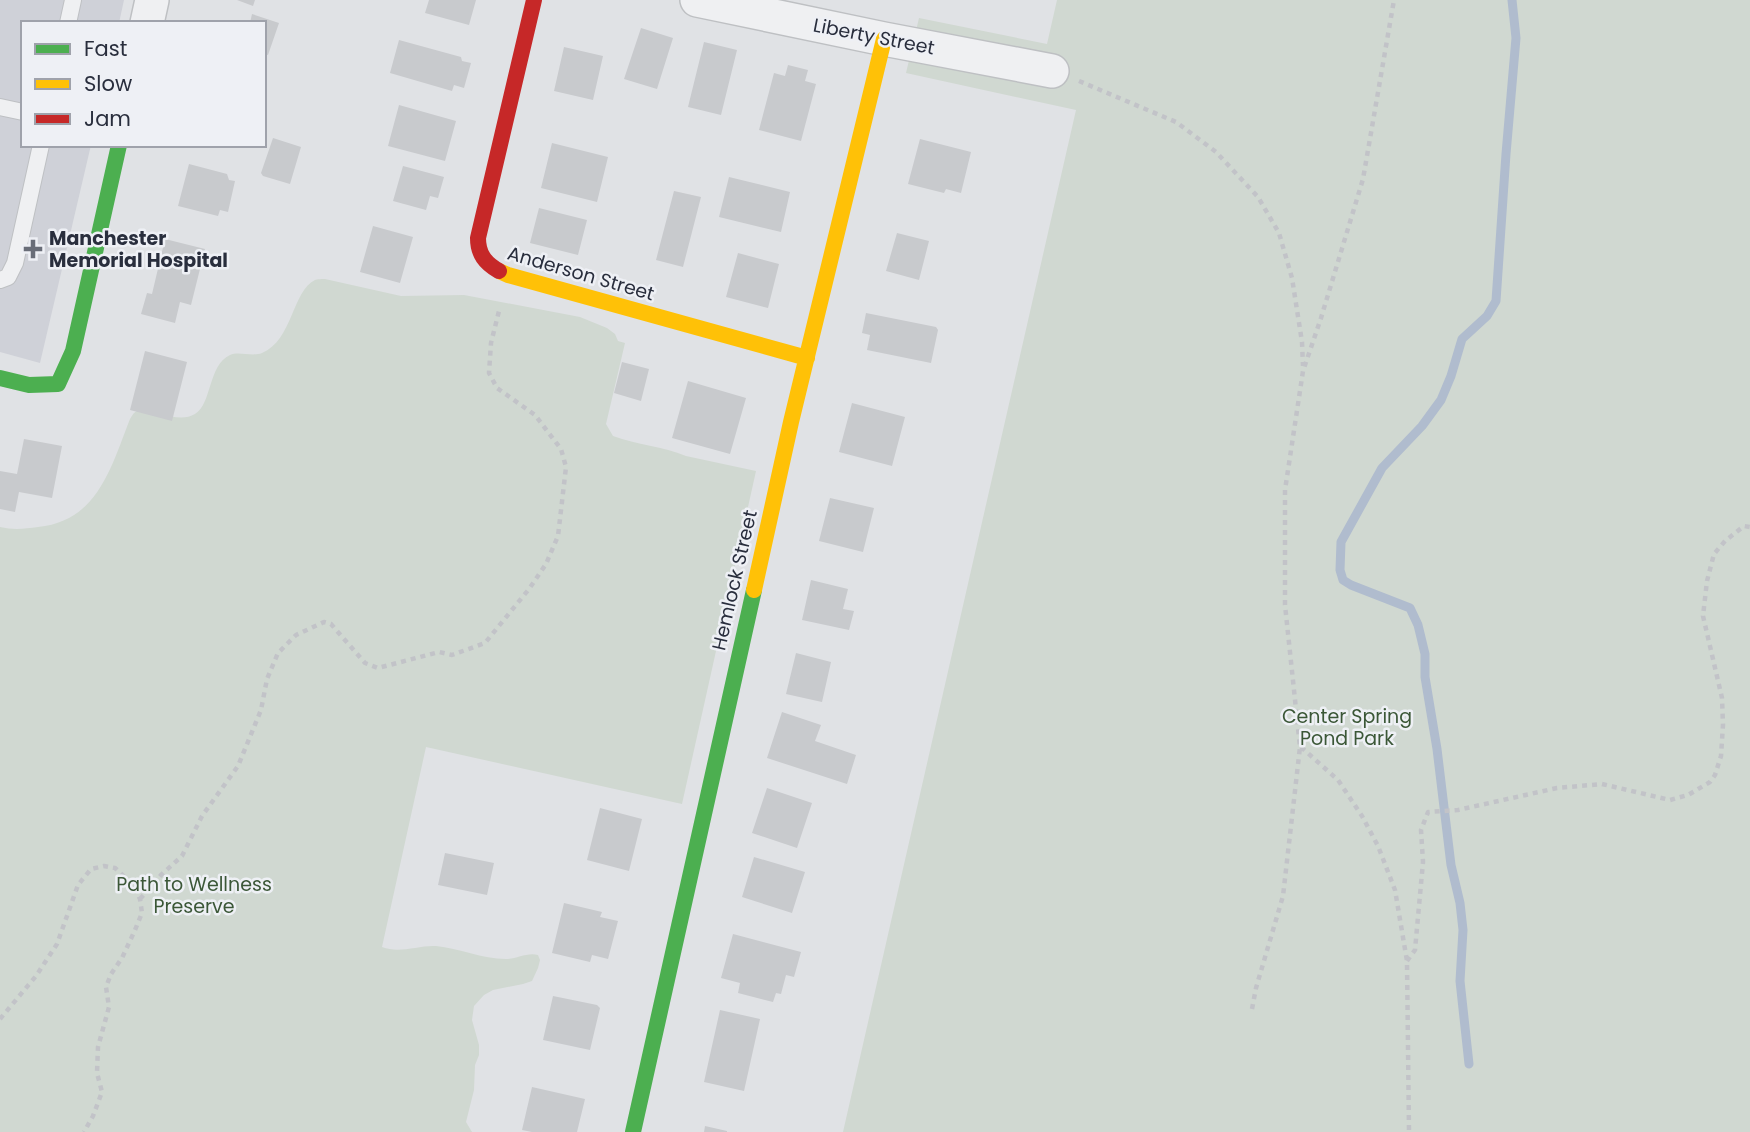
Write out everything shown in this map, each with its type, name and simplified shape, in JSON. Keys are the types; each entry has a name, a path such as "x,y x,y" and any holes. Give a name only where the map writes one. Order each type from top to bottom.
{"street":[{"path":"147,21 152,0"},
{"name":"Anderson Street","path":"534,0 482,217 478,245 484,260 494,270 508,275 807,358"},
{"name":"Liberty Street","path":"706,1 1052,71"},
{"name":"Hemlock Street","path":"633,1132 807,358 884,39"},
{"path":"0,378 29,385 58,384 73,351 119,147"}],"lane":[{"path":"68,21 73,0"},
{"path":"0,107 21,112"},
{"path":"0,280 8,277 15,263 41,147"}],"path":[{"path":"1252,1009 1283,896 1300,747 1285,605 1285,490 1303,370 1363,179 1394,0"},
{"path":"1052,71 1176,122 1216,152 1258,197 1279,233 1292,278 1303,370"},
{"path":"140,899 182,856 202,816 238,766 261,710 267,679 278,653 296,635 324,622 331,624 365,663 378,668 439,652 452,655 485,643 522,599 546,564 558,536 566,467 561,449 535,415 497,388 489,373 491,344 508,275"},
{"path":"1407,961 1415,950 1423,862 1421,830 1428,813 1458,810 1557,788 1602,783 1670,800 1688,795 1710,782 1721,756 1723,725 1722,698 1703,616 1707,581 1714,554 1744,526 1750,527"},
{"path":"1300,747 1338,780 1362,816 1378,846 1395,890 1407,961 1409,1132"},
{"path":"0,1019 36,976 57,944 78,885 91,869 104,866 115,868 134,886 142,913 106,987 108,1007 97,1047 97,1073 102,1092 84,1132"}],"shaded area":[{"name":"Manchester Memorial Hospital","path":"0,0 124,0 119,21 21,21 21,147 91,147 40,363 0,352"}],"green space":[{"name":"Center Spring Pond Park","path":"1057,0 1750,0 1750,1132 843,1132 1076,110 906,73 919,18 1047,44"},
{"name":"Path to Wellness Preserve","path":"325,279 401,296 464,295 580,317 607,328 615,334 618,341 625,343 606,424 613,436 756,471 682,804 426,747 382,947 396,950 436,946 497,959 534,954 538,955 540,960 532,981 493,990 474,1006 472,1020 479,1055 466,1122 472,1132 0,1132 0,527 38,527 58,523 75,514 99,489 134,413 142,410 172,417 195,414 205,402 214,375 223,360 234,354 262,353 272,347 280,338 307,286 316,280"}],"building":[{"path":"237,0 255,0 253,6"},
{"path":"429,0 476,0 469,25 425,13"},
{"path":"252,14 279,23 268,55 266,21 250,21"},
{"path":"641,28 673,38 657,89 624,79"},
{"path":"399,40 461,57 462,61 471,63 464,88 454,85 452,91 390,73"},
{"path":"704,42 737,50 721,115 688,107"},
{"path":"564,47 603,56 593,100 554,91"},
{"path":"788,65 808,70 805,81 816,84 801,141 759,130 774,73 785,76"},
{"path":"399,105 456,121 445,161 388,146"},
{"path":"273,138 301,147 290,184 261,173"},
{"path":"920,139 971,152 961,193 946,189 944,193 908,184"},
{"path":"552,143 608,157 597,202 541,188"},
{"path":"189,164 227,174 229,180 235,181 228,212 220,210 218,216 178,206"},
{"path":"403,166 444,177 438,198 430,196 426,210 393,201"},
{"path":"729,177 790,192 781,232 719,217"},
{"path":"674,191 701,197 683,267 656,260"},
{"path":"539,208 587,220 578,255 530,243"},
{"path":"373,226 413,237 400,283 360,272"},
{"path":"897,233 929,241 919,280 886,271"},
{"path":"165,239 205,249 191,305 180,302 175,323 141,314 147,293 152,294"},
{"path":"738,253 779,264 768,308 726,297"},
{"path":"866,313 936,327 938,330 931,363 867,350 870,335 862,333"},
{"path":"145,351 187,362 172,421 130,410"},
{"path":"622,362 649,369 641,401 614,393"},
{"path":"688,381 746,398 730,454 672,438"},
{"path":"852,403 905,417 892,466 839,452"},
{"path":"24,439 62,446 52,498 19,492 15,512 0,509 0,471 17,474"},
{"path":"830,498 874,508 863,552 819,541"},
{"path":"811,580 848,589 843,609 854,611 849,630 802,620"},
{"path":"796,653 831,662 822,702 786,694"},
{"path":"782,712 821,725 815,741 856,755 847,784 767,758"},
{"path":"767,788 812,803 797,848 752,833"},
{"path":"600,808 642,819 629,871 587,860"},
{"path":"445,853 494,863 487,895 438,885"},
{"path":"754,857 805,872 792,913 742,897"},
{"path":"564,903 602,912 600,917 618,921 608,959 592,955 590,962 552,953"},
{"path":"733,934 801,952 794,977 786,975 781,994 776,993 773,1002 738,993 740,983 721,978"},
{"path":"553,996 597,1005 600,1008 590,1050 543,1040"},
{"path":"720,1010 760,1019 744,1091 704,1082"},
{"path":"532,1087 585,1099 577,1132 522,1130"},
{"path":"705,1126 727,1131 727,1132 704,1132"}],"waterway":[{"path":"1469,1064 1460,981 1463,930 1460,903 1451,865 1425,677 1425,654 1418,625 1410,608 1343,580 1340,570 1341,542 1382,468 1422,426 1441,400 1462,339 1487,316 1496,301 1516,38 1512,0"}],"traffic: fast":[{"path":"0,378 29,385 58,384 73,351 119,147"},
{"path":"633,1132 754,590"}],"traffic: slow":[{"path":"754,590 791,422 884,39"},
{"path":"499,271 807,358"}],"traffic: jam":[{"path":"499,271 483,258 478,238 534,0"}],"place":[{"name":"Manchester Memorial Hospital","path":"33,249"}]}
